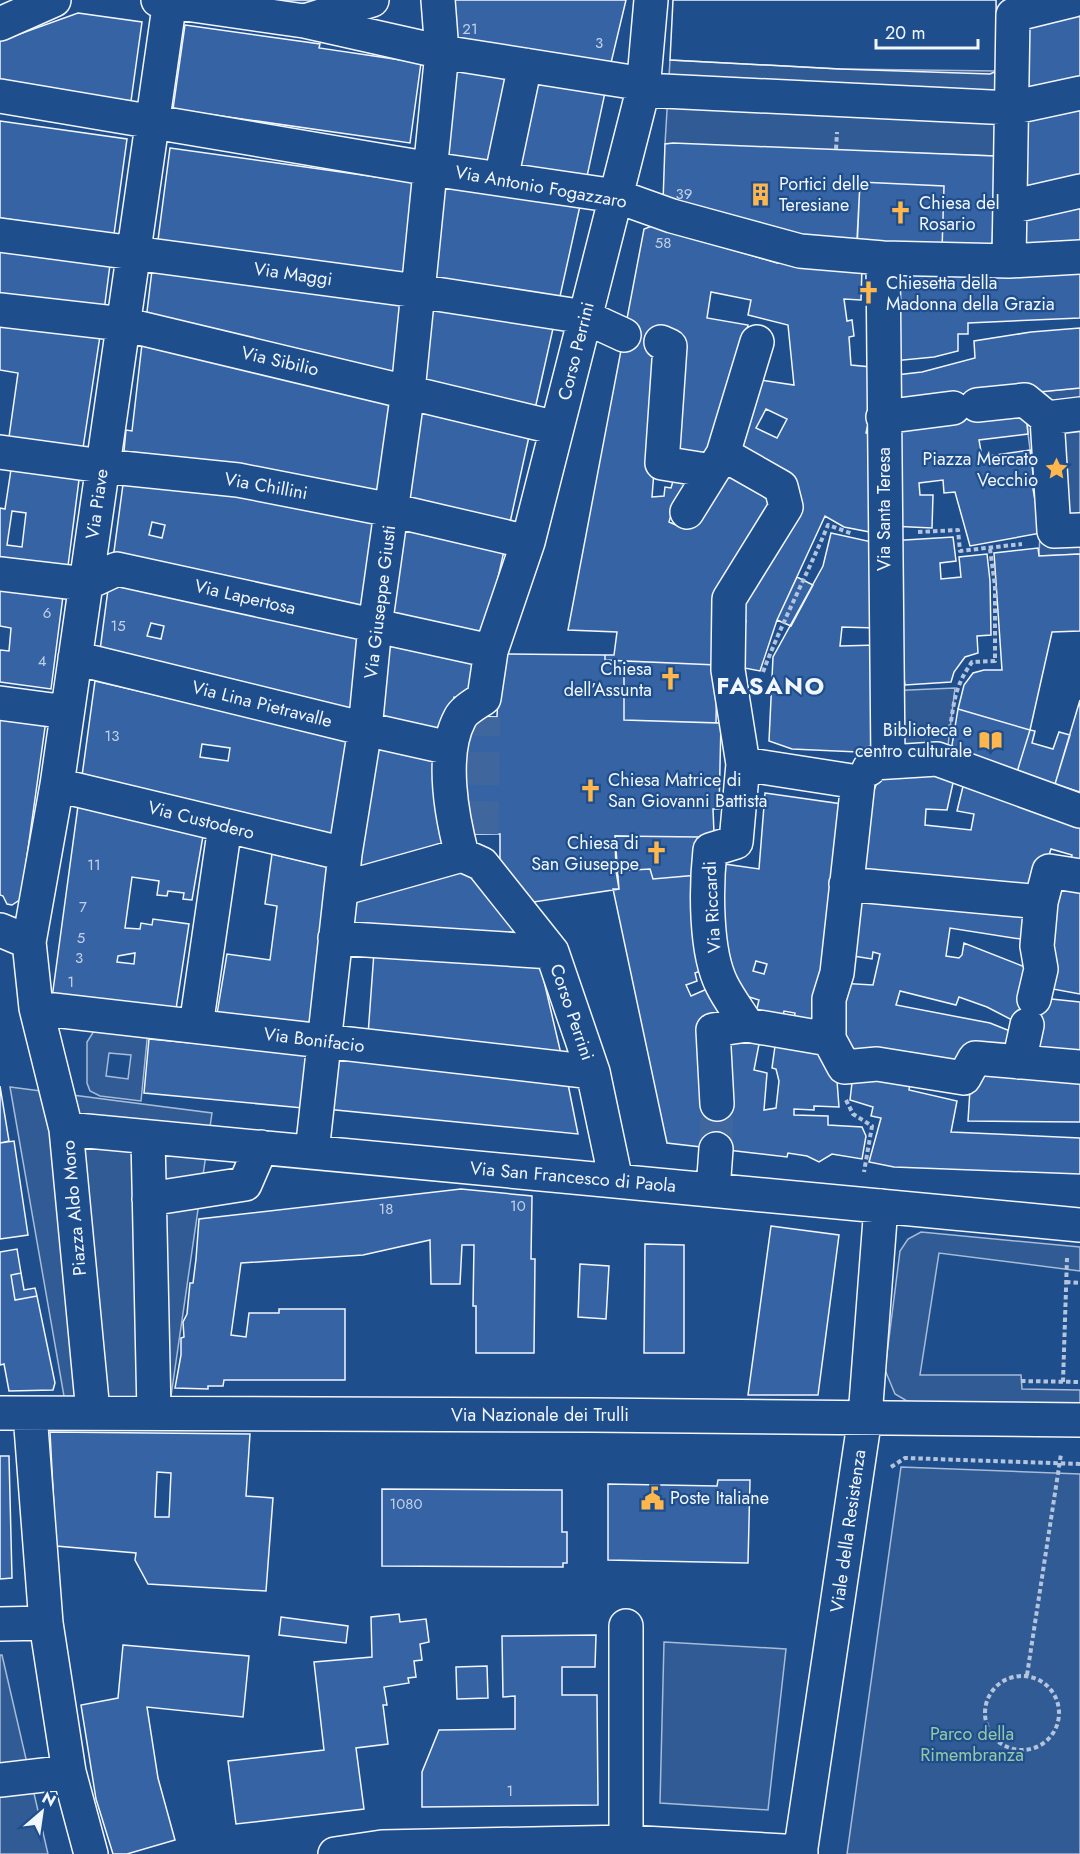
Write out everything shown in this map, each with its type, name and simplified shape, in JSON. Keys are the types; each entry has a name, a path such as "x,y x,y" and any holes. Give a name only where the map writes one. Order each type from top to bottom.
{"street":[{"path":"0,24 54,0"},
{"path":"304,21 372,0"},
{"name":"Via Giuseppe Giusti","path":"312,1152 345,854 364,729 375,626 408,391 442,52 438,0"},
{"name":"Corso Perrini","path":"616,1181 593,1072 552,952 452,819 450,748 460,717 484,707 491,651 528,542 643,87 651,0"},
{"path":"1010,261 1013,15 1074,0"},
{"path":"166,1 304,21 442,52 643,87 1011,108 1080,93"},
{"name":"Via Piave","path":"36,1008 15,936 57,785 152,121 166,1"},
{"path":"501,179 525,65"},
{"name":"Via Antonio Fogazzaro","path":"0,96 431,169 616,196 672,216 800,251 883,258 1010,261 1080,257"},
{"path":"1010,207 1080,191"},
{"name":"Via Maggi","path":"0,235 133,251 585,317 624,335"},
{"name":"Via Santa Teresa","path":"883,258 888,761"},
{"name":"Via Sibilio","path":"0,309 123,324 557,428"},
{"path":"661,342 670,346 662,463 717,462 781,487 786,507 729,599 728,670 743,764 858,782"},
{"path":"687,512 717,462 758,342"},
{"path":"883,417 1025,400 1047,418 1067,531"},
{"path":"1047,418 1080,414"},
{"name":"Via Chillini","path":"0,452 102,466 238,480 392,510 528,542"},
{"name":"Via Lapertosa","path":"85,584 117,569 491,651"},
{"path":"0,574 85,584"},
{"name":"Via Lina Pietravalle","path":"75,658 450,748"},
{"path":"0,703 67,712"},
{"path":"1080,811 937,759 888,761 873,764 858,782 837,973 829,999 829,1039 844,1067 877,1064 964,1078 975,1058 1080,1067"},
{"name":"Via Riccardi","path":"743,764 736,842 710,850 707,877 716,964 721,984 747,1025"},
{"name":"Via Custodero","path":"57,785 345,854"},
{"path":"196,1026 225,826"},
{"path":"341,889 476,851"},
{"path":"1018,1062 1041,969 1037,946 1041,902 1049,871 1080,876"},
{"path":"846,884 1041,902"},
{"path":"335,939 552,952"},
{"name":"Via Bonifacio","path":"36,1008 593,1072"},
{"name":"Piazza Aldo Moro","path":"36,1008 66,1129 93,1412"},
{"path":"717,1104 713,1030 747,1025 829,1039"},
{"name":"Via San Francesco di Paola","path":"66,1129 1080,1226"},
{"path":"148,1138 154,1412"},
{"path":"149,1199 244,1184 261,1147"},
{"path":"713,1190 716,1149"},
{"name":"Viale della Resistenza","path":"800,1853 865,1416 881,1206"},
{"path":"15,1413 69,1772 91,1854"},
{"name":"Via Nazionale dei Trulli","path":"15,1413 865,1416 1080,1420"},
{"path":"0,1624 46,1623"},
{"path":"626,1626 626,1848"},
{"path":"0,1780 69,1772"},
{"path":"334,1854 382,1847 626,1848 800,1853"}],"path":[{"path":"728,670 762,675 780,626 807,576 828,525 846,533 884,536 958,530 960,551 1047,540 1067,531"},
{"path":"946,762 956,688 972,662 995,661 995,585 990,549"},
{"path":"863,1174 872,1126"},
{"path":"1063,1382 1067,1258"},
{"path":"1066,1282 1080,1283"},
{"path":"1021,1381 1080,1382"},
{"path":"890,1468 906,1458 1080,1464"},
{"path":"1026,1676 1061,1463"},
{"path":"1014,1676 1026,1676 1049,1687 1059,1710 1058,1723 1052,1735 1044,1743 1032,1749 1019,1750 997,1741 990,1732 985,1709 994,1688 1014,1676"}],"shaded area":[{"path":"670,60 840,69 997,71 995,156 665,144"},
{"name":"Piazza Mercato Vecchio","path":"1080,388 1080,554 1039,556 1040,533 1033,489 1035,488 1028,434 1026,393"},
{"path":"955,688 946,762 888,761 886,691"},
{"path":"148,1030 141,1101 100,1096 90,1091 87,1083 87,1042 94,1031","holes":["109,1053 131,1055 128,1079 106,1076"]},
{"path":"10,1087 212,1113 171,1396 65,1402"},
{"path":"921,1232 1080,1247 1080,1271 939,1253 920,1375 1021,1375 1022,1389 1080,1390 1080,1407 921,1403 907,1401 895,1394 885,1370 900,1251 908,1239"},
{"name":"Parco della Rimembranza","path":"901,1467 1080,1474 1080,1854 847,1854"},
{"path":"664,1642 786,1649 768,1810 660,1803"},
{"path":"0,1655 2,1655 48,1854 0,1854"}],"building":[{"path":"230,0 320,0 293,9"},
{"path":"453,0 626,0 611,63 458,42"},
{"path":"673,0 996,0 997,71 990,74 840,69 670,60"},
{"path":"673,0 996,0 997,71 990,74 840,69 670,60"},
{"path":"1080,9 1080,77 1025,89 1025,21"},
{"path":"78,13 142,22 131,101 0,83 0,41"},
{"path":"185,25 320,44 319,48 421,63 410,143 173,109"},
{"path":"457,67 516,75 495,168 445,162"},
{"path":"531,77 606,88 586,181 510,171"},
{"path":"1080,106 1080,177 1023,191 1021,119"},
{"path":"0,121 127,139 114,234 0,218"},
{"name":"Portici delle Teresiane","path":"665,144 995,156 992,252 942,250 944,186 860,182 857,240 806,237 663,202"},
{"path":"170,148 419,183 407,277 158,240"},
{"name":"Chiesa del Rosario","path":"860,182 944,186 942,250 857,248"},
{"path":"442,187 580,206 559,301 430,283"},
{"path":"1080,203 1080,245 1025,249 1021,217"},
{"path":"652,226 777,263 862,268 861,300 844,299 847,321 852,320 854,336 849,337 851,365 881,368 866,433 874,435 871,447 879,448 875,533 844,527 825,516 777,620 760,671 734,666 746,621 735,617 787,515 793,515 801,502 787,495 792,485 755,464 758,459 728,444 754,379 794,385 788,325 748,315 751,300 711,292 707,318 748,325 726,428 708,465 667,458 678,334 663,332 653,408 659,408 652,497 664,496 665,487 671,488 676,471 702,474 679,514 672,511 669,522 683,528 723,464 757,480 755,484 779,499 720,590 717,665 605,660 605,655 614,655 617,632 568,630 644,229","holes":["766,409 787,419 777,438 756,428"]},
{"path":"0,242 111,257 104,311 0,297"},
{"path":"153,262 405,301 396,377 146,320"},
{"path":"1080,266 1080,318 968,323 968,334 958,334 958,351 934,357 893,361 890,271"},
{"path":"427,306 554,324 535,409 418,382"},
{"path":"0,322 100,336 83,448 9,437 18,373 0,370"},
{"path":"1080,328 1080,388 976,398 1025,407 1028,434 979,440 982,457 1030,450 1035,489 1033,489 1041,533 970,546 955,492 944,493 943,480 919,483 920,495 933,495 932,528 890,526 897,408 896,375 922,372 975,358 974,341 1031,332"},
{"path":"142,344 392,401 380,498 238,465 124,451 126,430 132,431"},
{"path":"415,407 530,432 509,527 403,503"},
{"path":"12,463 80,472 68,566 0,557 0,508 5,509","holes":["12,511 26,513 22,547 7,545"]},
{"path":"124,477 238,490 377,521 364,612 113,559","holes":["152,522 165,525 162,538 149,535"]},
{"path":"400,527 504,551 484,640 388,618"},
{"path":"831,533 872,542 876,628 842,627 840,646 878,645 880,753 792,749 769,741 773,657 823,566"},
{"path":"953,537 956,561 940,563 941,579 961,577 959,557 987,554 991,635 977,636 978,653 965,657 954,672 951,682 905,685 894,606 889,541"},
{"path":"1038,548 1039,556 1080,554 1080,631 1052,632 1030,730 958,709 964,685 973,673 984,670 1002,670 994,553"},
{"path":"797,577 813,585 791,626 777,620"},
{"path":"109,582 362,636 352,715 99,658","holes":["151,623 164,626 161,639 147,636"]},
{"path":"0,588 63,596 51,689 0,682 0,650 9,651 11,628 0,626"},
{"path":"385,641 479,662 471,700 454,697 446,737 375,722"},
{"name":"Chiesa Matrice di San Giovanni Battista","path":"500,654 605,655 605,660 624,661 624,720 721,723 719,809 713,809 714,833 709,837 615,836 619,889 527,903 500,869 500,834 466,834 464,743 469,716 497,717"},
{"name":"Chiesa dell’Assunta","path":"624,661 717,665 716,723 624,720"},
{"path":"95,681 348,739 335,838 82,776","holes":["202,744 230,748 228,761 200,757"]},
{"path":"1080,700 1080,792 1055,784"},
{"name":"Biblioteca e centro culturale","path":"958,709 1030,730 1017,772 951,751"},
{"path":"0,714 46,720 21,899 12,905 7,904 0,895"},
{"path":"1030,730 1035,731 1032,743 1053,749 1059,732 1070,735 1055,784 1017,772"},
{"path":"372,744 441,760 445,849 356,873"},
{"path":"882,770 955,774 947,810 926,809 925,825 971,830 974,814 957,811 965,778 1080,825 1080,866 1070,862 1072,855 1051,849 1036,894 853,879 859,828"},
{"path":"765,793 849,805 822,1030 793,1027 795,1013 784,1011 781,1026 754,1020 759,1000 730,991 717,863 759,869","holes":["756,961 767,964 764,974 753,971"]},
{"path":"78,806 203,836 192,900 183,899 184,893 168,891 167,896 157,895 159,881 132,877 125,928 140,929 141,923 152,925 153,919 189,924 176,1009 52,998","holes":["135,953 134,964 117,962 118,956"]},
{"name":"Chiesa di San Giuseppe","path":"615,836 699,837 698,875 653,879 650,869 616,871"},
{"path":"272,854 332,868 311,1023 217,1014 227,954 270,960 277,906 265,904"},
{"path":"470,868 521,938 348,926 352,898"},
{"path":"650,869 653,879 697,875 709,968 695,973 697,981 686,985 691,996 716,985 732,1018 761,1034 754,1070 767,1073 764,1110 776,1108 779,1081 776,1069 772,1068 776,1039 829,1046 837,1081 839,1107 814,1106 814,1110 794,1109 794,1115 828,1116 828,1125 862,1127 866,1136 862,1159 832,1154 819,1162 807,1156 788,1153 787,1157 667,1143 613,889 619,889 616,871"},
{"path":"1080,883 1080,994 1042,987 1051,884"},
{"path":"851,890 1036,910 1033,941 950,928 946,956 959,958 962,955 964,943 1035,971 1042,998 1080,1002 1080,1059 1028,1056 1014,1021 987,1007 959,997 956,1005 900,991 896,1005 990,1023 1010,1031 1004,1049 964,1068 847,1056 839,983 873,985 880,954 873,952 872,959 847,955"},
{"path":"374,952 541,968 561,1054 368,1035"},
{"path":"149,1039 308,1054 303,1108 144,1093"},
{"path":"331,1056 567,1079 578,1134 326,1109"},
{"path":"1080,1073 1080,1122 968,1121 971,1074"},
{"path":"853,1074 911,1075 909,1090 957,1101 951,1132 1080,1138 1080,1174 894,1167 869,1162 881,1118 871,1116 873,1107 850,1100"},
{"path":"0,1086 9,1141 0,1143"},
{"path":"14,1141 28,1235 0,1239 0,1143"},
{"path":"461,1189 532,1196 531,1259 535,1259 534,1353 476,1353 476,1306 473,1306 474,1245 462,1245 460,1284 431,1284 430,1240 363,1255 241,1263 231,1335 246,1337 249,1313 279,1313 279,1309 345,1309 345,1380 224,1380 223,1386 208,1386 208,1389 175,1388 181,1355 181,1338 184,1337 183,1322 187,1314 190,1283 193,1283 199,1219"},
{"path":"771,1226 839,1235 818,1395 748,1395"},
{"path":"645,1244 684,1245 684,1353 644,1353"},
{"path":"17,1249 21,1273 11,1275 15,1300 37,1296 55,1383 53,1390 9,1391 4,1364 0,1365 0,1252"},
{"path":"580,1264 609,1266 606,1319 578,1317"},
{"path":"21,1273 24,1290 35,1288 37,1296 15,1300 11,1275"},
{"path":"50,1432 250,1434 246,1496 273,1498 266,1591 148,1584 135,1560 136,1553 56,1546","holes":["157,1472 171,1473 169,1517 155,1517"]},
{"path":"0,1456 9,1456 12,1578 0,1579"},
{"path":"718,1480 750,1480 748,1563 608,1560 608,1484 717,1486"},
{"path":"382,1489 562,1490 562,1532 567,1532 567,1563 563,1563 563,1567 382,1566"},
{"path":"399,1614 400,1622 426,1619 429,1642 420,1644 422,1660 414,1661 416,1677 408,1678 409,1683 384,1687 387,1705 383,1705 388,1744 356,1748 364,1809 236,1824 228,1761 324,1750 314,1662 372,1657 371,1617"},
{"path":"281,1617 348,1626 346,1643 279,1635"},
{"path":"596,1635 595,1667 562,1667 562,1695 597,1695 598,1805 422,1807 422,1772 439,1730 515,1729 515,1696 503,1697 502,1636"},
{"path":"123,1645 249,1656 243,1717 147,1707 158,1778 175,1840 127,1854 113,1854 96,1799 81,1705 118,1698"},
{"path":"487,1666 488,1698 457,1699 456,1667"}],"tunnel":[{"path":"482,834 484,717"},
{"path":"716,1149 717,1104"}],"place":[{"name":"Portici delle Teresiane","path":"761,194"},
{"name":"Chiesa del Rosario","path":"901,213"},
{"name":"Chiesetta della Madonna della Grazia","path":"868,293"},
{"name":"Piazza Mercato Vecchio","path":"1056,469"},
{"name":"Chiesa dell’Assunta","path":"670,679"},
{"name":"Biblioteca e centro culturale","path":"990,740"},
{"name":"Chiesa Matrice di San Giovanni Battista","path":"590,790"},
{"name":"Chiesa di San Giuseppe","path":"657,853"},
{"name":"Poste Italiane","path":"652,1498"}],"district":[{"name":"FASANO","path":"771,686"}]}
